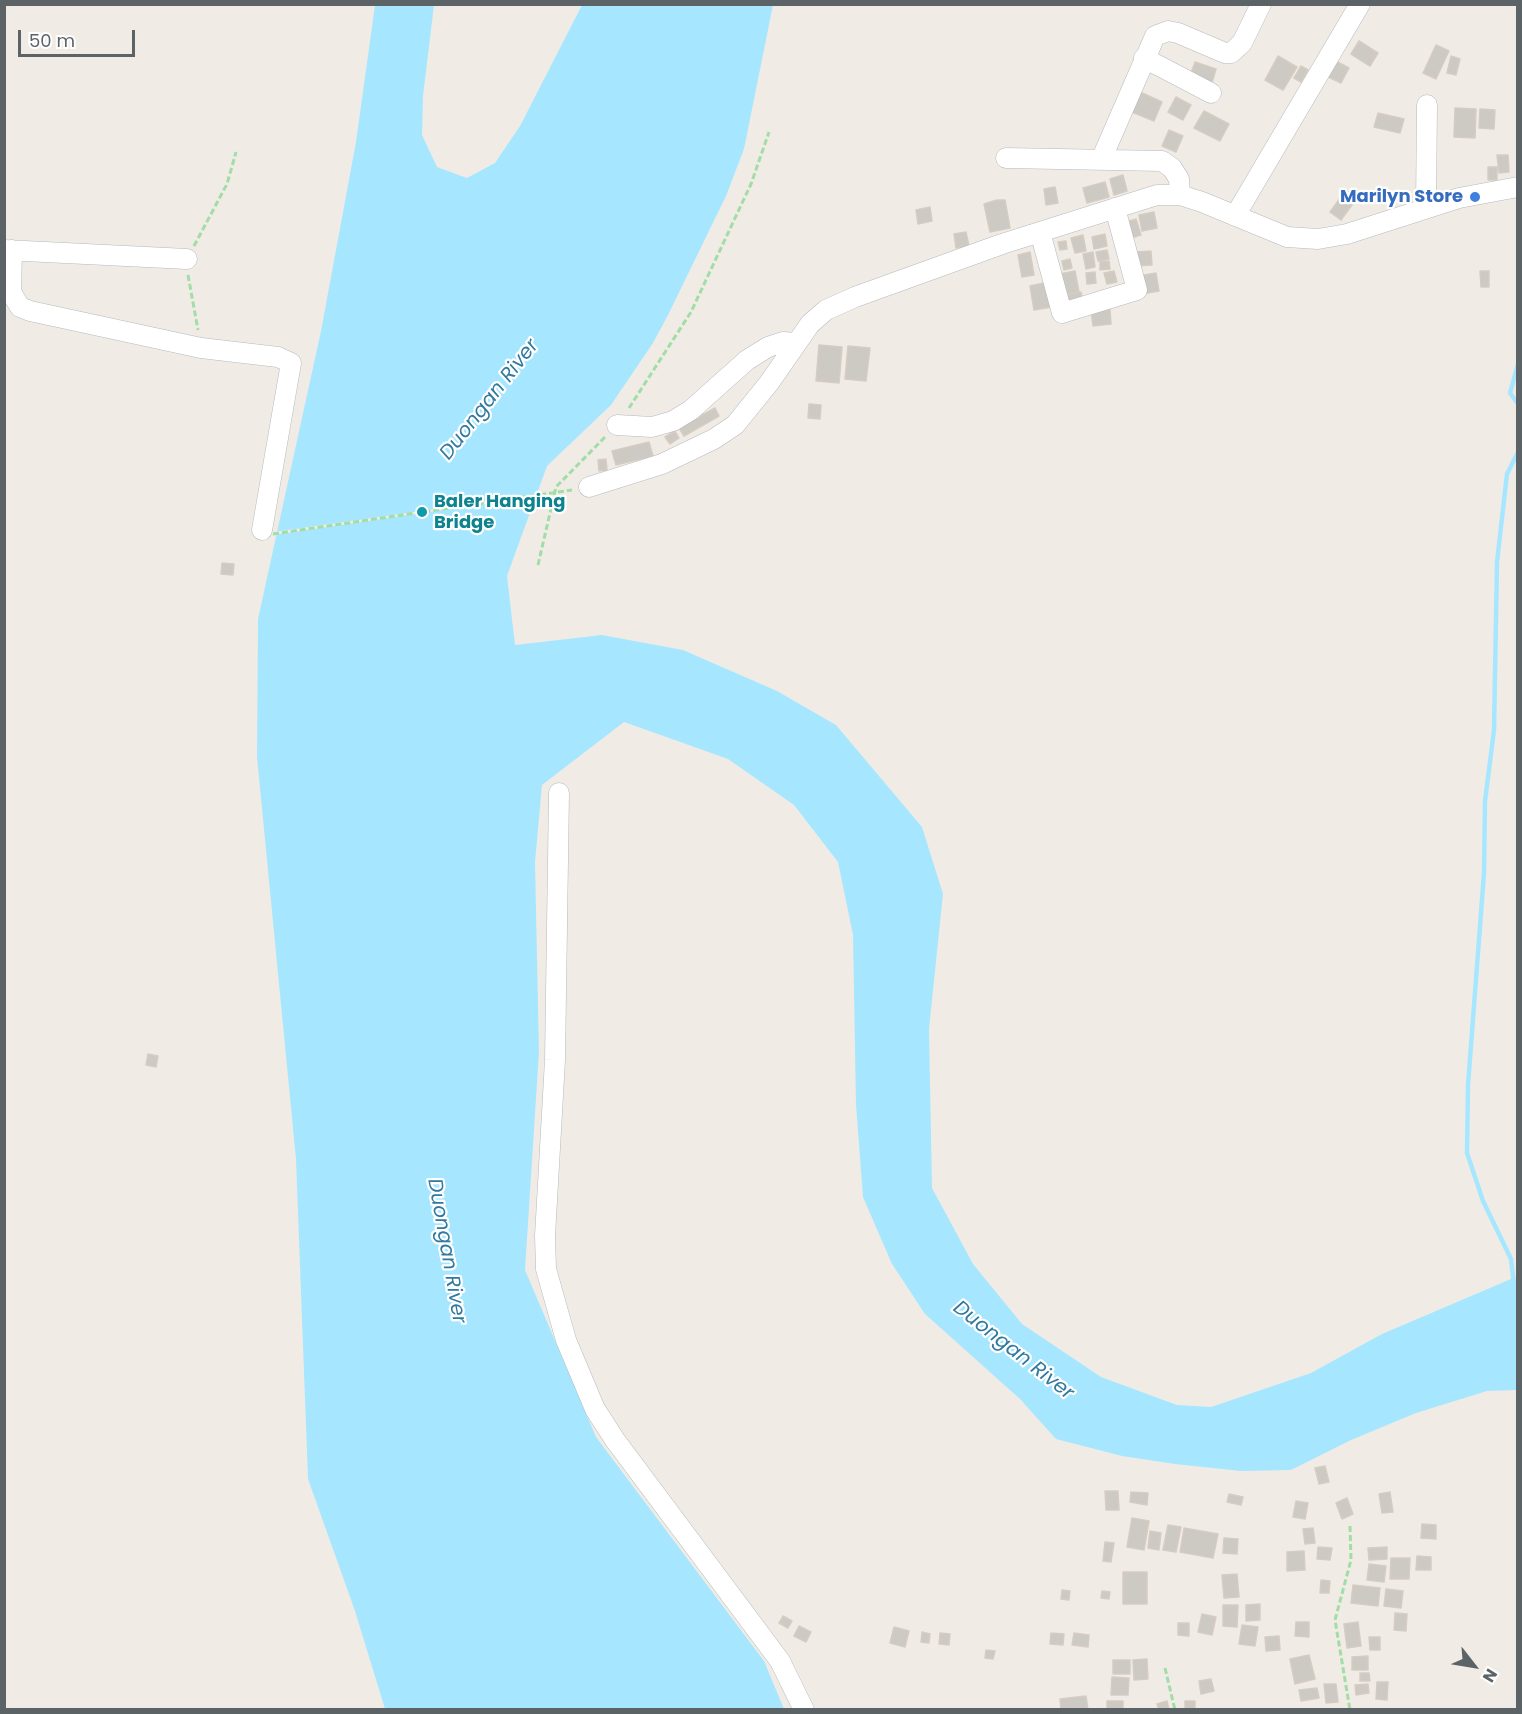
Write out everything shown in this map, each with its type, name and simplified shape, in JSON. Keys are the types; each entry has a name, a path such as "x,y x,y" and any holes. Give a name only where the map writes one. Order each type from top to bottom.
{"street":[{"path":"1101,160 1155,36 1168,31 1225,53 1237,51 1261,4"},
{"path":"1235,216 1360,4"},
{"path":"1144,58 1211,93"},
{"path":"1426,207 1427,105"},
{"path":"1005,158 1162,161 1172,168 1179,179 1180,195"},
{"path":"581,489 677,458 735,425 769,383 810,324 826,310 855,297 1040,232 1157,195 1180,195 1287,237 1318,238 1347,234 1426,207 1518,187"},
{"path":"1040,232 1062,313 1137,290 1115,208"},
{"path":"187,259 108,257 8,250 10,292 20,307 30,311 201,348 278,357 291,363 267,532"},
{"path":"617,425 652,428 672,421 691,410 747,360 768,347 783,342 795,344"},
{"path":"559,793 555,1060 545,1236 546,1269 566,1340 595,1409 615,1440 780,1661 804,1710"}],"path":[{"path":"538,564 548,515 558,482 617,425 691,312 751,184 769,132"},
{"path":"201,348 187,259 212,216 227,184 236,152"},
{"path":"267,532 581,489"},
{"path":"1350,1526 1351,1560 1335,1620 1350,1710"},
{"path":"1165,1668 1175,1710"}],"water":[{"name":"Duongan River","path":"375,5 434,5 423,96 422,135 437,167 467,178 495,163 520,126 582,5 773,5 744,149 726,196 668,315 653,343 611,405 547,466 507,576 515,645 602,635 683,650 777,691 836,725 922,827 943,894 929,1029 932,1188 973,1264 1022,1324 1101,1377 1177,1405 1211,1407 1311,1373 1382,1334 1511,1279 1517,1279 1517,1390 1487,1391 1416,1413 1351,1440 1291,1470 1241,1471 1175,1464 1122,1456 1056,1439 1020,1399 925,1314 892,1264 863,1197 856,1105 853,935 838,862 794,805 728,759 624,722 542,785 535,862 539,1052 525,1270 596,1437 764,1661 784,1709 385,1709 355,1611 308,1479 296,1159 257,757 258,619 321,331 356,142"}],"pier":[{"path":"539,494 538,496 273,535 274,532"}],"building":[{"path":"1359,41 1378,53 1370,66 1351,54"},
{"path":"1436,45 1449,51 1436,79 1423,73"},
{"path":"1278,56 1297,67 1283,90 1265,80"},
{"path":"1451,56 1460,59 1456,75 1447,73"},
{"path":"1332,59 1349,68 1341,83 1324,75"},
{"path":"1195,62 1216,69 1212,83 1190,76"},
{"path":"1301,66 1308,70 1301,82 1294,78"},
{"path":"1140,92 1162,102 1154,121 1132,112"},
{"path":"1176,97 1191,105 1183,120 1168,112"},
{"path":"1455,108 1476,109 1475,138 1454,137"},
{"path":"1480,109 1495,110 1494,129 1479,128"},
{"path":"1204,111 1229,124 1220,141 1194,128"},
{"path":"1378,113 1404,119 1400,133 1374,127"},
{"path":"1169,130 1183,136 1176,152 1162,146"},
{"path":"1497,155 1508,155 1509,172 1499,173"},
{"path":"1488,167 1497,167 1497,180 1488,180"},
{"path":"1123,175 1127,191 1114,195 1110,179"},
{"path":"1105,182 1109,197 1087,203 1083,188"},
{"path":"1055,187 1058,203 1046,205 1044,189"},
{"path":"1346,190 1357,198 1341,220 1330,212"},
{"path":"1005,200 1010,228 990,232 984,204"},
{"path":"930,207 932,221 918,224 916,210"},
{"path":"1154,212 1157,228 1142,231 1139,215"},
{"path":"1136,219 1141,235 1131,238 1126,222"},
{"path":"966,232 969,246 956,248 954,234"},
{"path":"1105,234 1107,246 1094,249 1092,237"},
{"path":"1083,235 1086,251 1075,253 1071,238"},
{"path":"1066,241 1067,249 1060,250 1058,242"},
{"path":"1107,250 1109,259 1098,261 1096,252"},
{"path":"1151,251 1152,265 1136,266 1135,252"},
{"path":"1030,252 1034,275 1022,277 1018,255"},
{"path":"1093,252 1095,267 1086,269 1083,254"},
{"path":"1070,259 1072,268 1064,270 1062,261"},
{"path":"1109,261 1110,269 1100,270 1100,262"},
{"path":"1075,271 1079,292 1063,295 1059,274"},
{"path":"1114,271 1117,282 1107,284 1104,273"},
{"path":"1480,271 1489,271 1489,287 1481,287"},
{"path":"1095,272 1096,283 1087,284 1086,273"},
{"path":"1156,273 1159,291 1142,294 1139,276"},
{"path":"1048,282 1052,307 1034,310 1030,286"},
{"path":"1081,292 1083,303 1066,307 1064,295"},
{"path":"1110,309 1111,324 1093,326 1091,311"},
{"path":"819,345 842,347 839,383 816,381"},
{"path":"848,346 870,348 866,381 845,379"},
{"path":"809,404 821,405 820,419 808,418"},
{"path":"715,408 719,416 684,436 679,428"},
{"path":"675,431 679,438 670,444 665,437"},
{"path":"649,442 653,456 616,465 612,451"},
{"path":"606,459 607,470 599,471 598,460"},
{"path":"222,563 234,564 233,575 221,574"},
{"path":"148,1054 158,1056 156,1067 146,1065"},
{"path":"1325,1466 1329,1482 1319,1484 1315,1468"},
{"path":"1105,1491 1118,1491 1119,1510 1106,1510"},
{"path":"1131,1492 1148,1493 1147,1505 1130,1502"},
{"path":"1390,1492 1393,1512 1382,1513 1379,1494"},
{"path":"1229,1494 1243,1497 1241,1505 1227,1502"},
{"path":"1347,1498 1353,1514 1342,1519 1336,1503"},
{"path":"1296,1501 1308,1503 1305,1519 1293,1517"},
{"path":"1132,1518 1149,1521 1144,1550 1127,1547"},
{"path":"1422,1524 1436,1525 1436,1539 1421,1538"},
{"path":"1168,1525 1181,1527 1176,1552 1163,1550"},
{"path":"1184,1528 1218,1534 1213,1558 1180,1552"},
{"path":"1313,1528 1315,1543 1305,1544 1303,1529"},
{"path":"1150,1531 1161,1533 1159,1550 1148,1548"},
{"path":"1224,1538 1238,1539 1237,1554 1223,1553"},
{"path":"1105,1542 1114,1543 1111,1562 1103,1561"},
{"path":"1318,1547 1332,1548 1330,1560 1317,1559"},
{"path":"1387,1547 1387,1559 1369,1560 1368,1548"},
{"path":"1304,1551 1305,1570 1287,1571 1287,1552"},
{"path":"1417,1556 1431,1557 1431,1570 1416,1570"},
{"path":"1391,1558 1410,1558 1409,1579 1390,1579"},
{"path":"1369,1564 1386,1566 1384,1582 1367,1580"},
{"path":"1123,1572 1147,1572 1147,1604 1123,1604"},
{"path":"1237,1574 1239,1597 1224,1598 1222,1575"},
{"path":"1321,1580 1330,1581 1329,1593 1320,1593"},
{"path":"1353,1585 1380,1588 1378,1606 1351,1603"},
{"path":"1386,1589 1403,1591 1401,1608 1384,1606"},
{"path":"1062,1590 1070,1591 1069,1600 1061,1599"},
{"path":"1102,1591 1110,1592 1109,1599 1101,1598"},
{"path":"1260,1604 1260,1620 1246,1621 1246,1605"},
{"path":"1223,1605 1238,1605 1237,1627 1223,1626"},
{"path":"1395,1613 1407,1614 1406,1631 1394,1630"},
{"path":"1202,1614 1216,1617 1212,1635 1198,1632"},
{"path":"783,1616 792,1621 788,1628 779,1623"},
{"path":"1296,1622 1309,1622 1309,1637 1295,1636"},
{"path":"1358,1622 1361,1646 1347,1648 1344,1624"},
{"path":"1178,1623 1189,1623 1189,1636 1178,1635"},
{"path":"1242,1625 1258,1627 1255,1646 1239,1644"},
{"path":"799,1626 811,1632 806,1642 794,1636"},
{"path":"894,1627 909,1631 905,1647 890,1643"},
{"path":"922,1632 930,1634 929,1643 921,1642"},
{"path":"940,1633 950,1634 949,1645 939,1644"},
{"path":"1051,1633 1064,1634 1063,1645 1050,1644"},
{"path":"1074,1633 1089,1635 1088,1647 1072,1645"},
{"path":"1279,1636 1280,1650 1266,1651 1265,1637"},
{"path":"1369,1637 1380,1637 1380,1650 1370,1650"},
{"path":"986,1650 995,1651 993,1659 985,1658"},
{"path":"1309,1655 1315,1679 1295,1684 1290,1659"},
{"path":"1368,1656 1368,1670 1352,1670 1352,1657"},
{"path":"1147,1659 1148,1679 1134,1680 1133,1660"},
{"path":"1113,1660 1130,1660 1130,1674 1113,1674"},
{"path":"1360,1673 1369,1673 1370,1681 1360,1681"},
{"path":"1112,1677 1129,1678 1128,1695 1111,1695"},
{"path":"1211,1679 1214,1691 1201,1694 1199,1681"},
{"path":"1377,1682 1388,1682 1387,1700 1376,1699"},
{"path":"1324,1684 1336,1684 1338,1702 1326,1703"},
{"path":"1368,1684 1369,1693 1356,1695 1355,1685"},
{"path":"1317,1688 1319,1698 1301,1701 1299,1690"},
{"path":"1086,1696 1088,1710 1061,1710 1060,1699"},
{"path":"1107,1701 1123,1701 1123,1710 1107,1710"},
{"path":"1167,1701 1169,1710 1159,1710 1157,1704"},
{"path":"1185,1701 1195,1701 1195,1710 1185,1710"}],"waterway":[{"path":"1518,364 1510,393 1518,404"},
{"path":"1514,1285 1511,1259 1483,1201 1467,1153 1468,1085 1484,873 1485,801 1494,730 1497,562 1507,474 1518,452"}],"place":[{"name":"Marilyn Store","path":"1475,197"},
{"name":"Baler Hanging Bridge","path":"422,512"}]}
